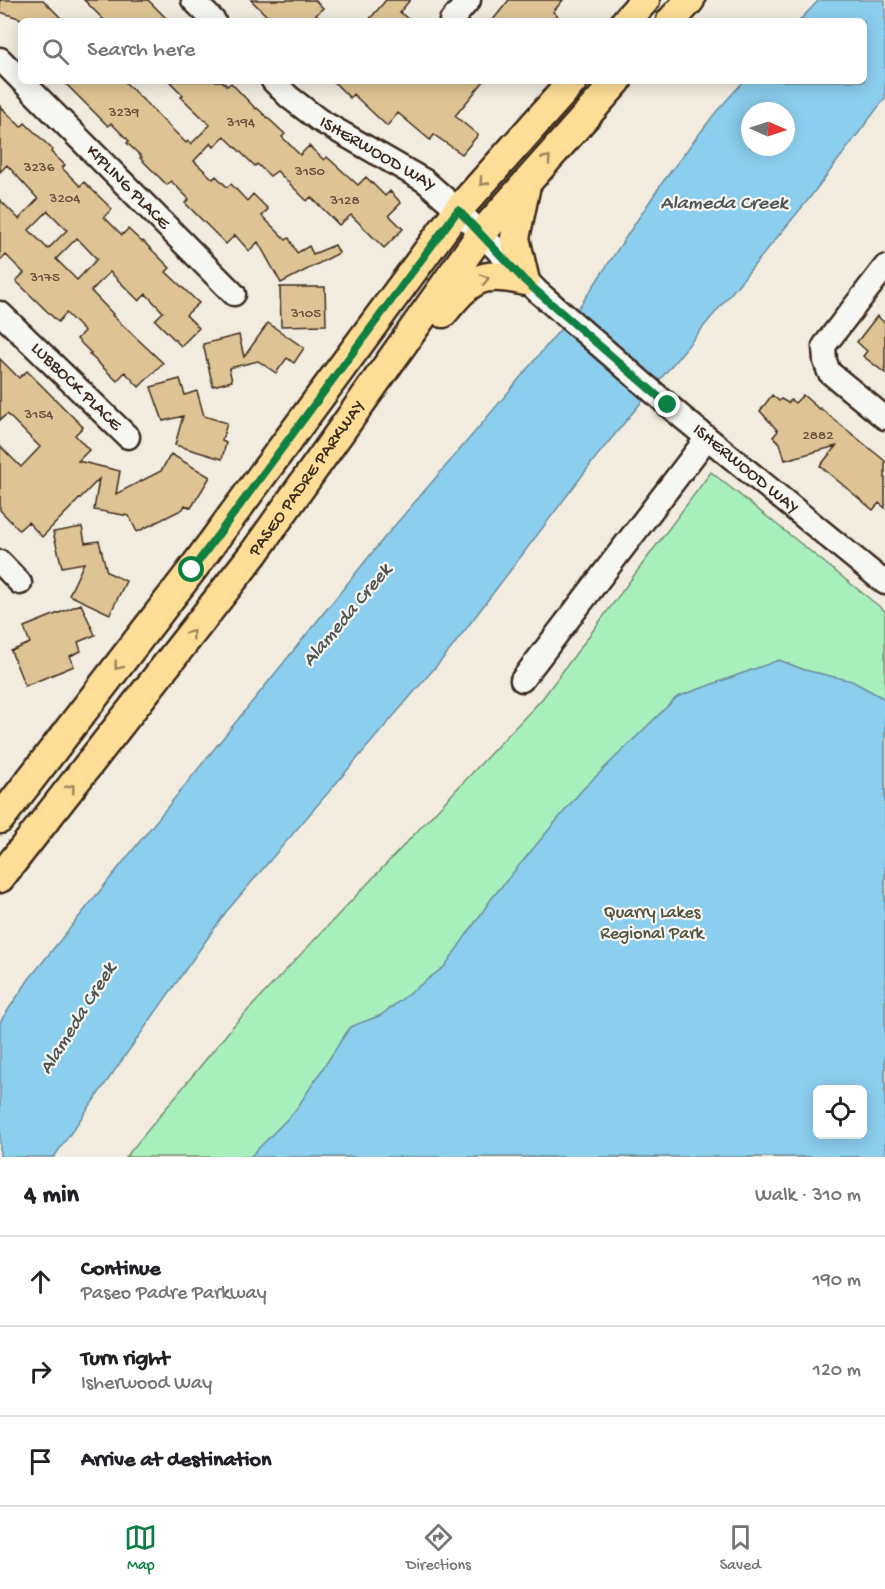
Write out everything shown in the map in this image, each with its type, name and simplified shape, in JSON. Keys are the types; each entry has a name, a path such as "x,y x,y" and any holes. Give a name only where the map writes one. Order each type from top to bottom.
{"main road":[{"path":"629,18 645,0"},
{"path":"674,18 690,0"},
{"name":"PASEO PADRE PARKWAY","path":"0,819 192,570 458,210 570,84"},
{"name":"PASEO PADRE PARKWAY","path":"0,878 254,553 480,234 614,84"},
{"path":"369,391 409,353 464,288 483,277 503,276 527,282 515,238 526,182"}],"street":[{"path":"193,0 211,18"},
{"path":"454,18 469,0"},
{"name":"KIPLING PLACE","path":"0,58 18,76"},
{"name":"KIPLING PLACE","path":"26,84 234,294"},
{"name":"ISHERWOOD WAY","path":"276,84 319,120 425,181 458,210 527,282 626,369 885,583"},
{"path":"885,267 824,346 825,361 829,372 885,418"},
{"name":"LUBBOCK PLACE","path":"0,313 128,437"},
{"path":"522,680 707,438"},
{"path":"0,562 20,584"}],"green space":[{"name":"Quarry Lakes Regional Park","path":"711,472 885,611 885,1157 126,1157 234,1025 542,699"}],"water":[{"name":"Alameda Creek","path":"819,0 885,0 885,98 808,200 597,456 450,650 226,912 54,1157 0,1157 0,1022 29,979 384,538 582,303 662,183 716,112 741,84 867,84 867,18 802,18"},
{"name":"Quarry Lakes Regional Park","path":"779,660 805,670 852,681 885,699 885,1157 250,1157 295,1111 350,1027 381,1015 445,966 492,898 582,790 677,697"}],"building":[{"path":"0,0 43,0 61,18 19,18 0,12"},
{"path":"84,0 148,0 166,18 102,18"},
{"path":"251,0 315,0 323,8 316,15 320,18 269,18"},
{"path":"386,0 410,0 400,12 407,18 371,18"},
{"path":"509,0 563,0 553,12 560,18 494,18"},
{"path":"66,84 127,84 186,143 188,141 191,144 210,125 181,97 183,95 172,84 225,84 227,86 232,84 285,134 282,137 300,155 309,146 324,160 327,157 358,185 366,177 385,196 390,191 401,203 389,215 403,229 384,248 351,215 339,225 311,197 307,201 277,171 270,176 257,164 255,166 224,136 214,147 211,143 194,161 213,179 216,176 227,187 231,184 247,201 253,194 268,209 262,216 286,240 289,238 297,253 309,246 313,254 335,245 339,253 281,283 258,242 249,251 235,235 226,244 185,203 189,199 171,181 167,185 127,143 129,141 111,123 108,126"},
{"path":"336,84 482,84 455,116 478,135 462,154 434,135 430,140 398,113 387,126 353,94 350,98"},
{"path":"0,106 21,127 25,123 53,150 51,152 65,165 62,168 80,186 84,182 112,209 104,217 122,235 128,229 143,241 170,268 166,272 199,303 186,315 199,328 181,346 155,320 163,312 146,294 139,301 110,272 91,291 112,315 163,363 139,387 125,372 117,381 77,339 84,331 66,313 58,322 16,281 24,273 6,255 0,261 0,200 19,219 38,199 7,165 0,172","holes":["48,211 67,230 48,249 29,230","77,238 97,259 77,280 56,259"]},
{"path":"280,287 325,287 326,325 281,326"},
{"path":"877,316 885,323 885,373 863,356 867,351 857,342"},
{"path":"268,323 304,348 294,363 287,358 276,373 258,361 229,368 232,381 213,386 203,344 239,335 244,357"},
{"path":"0,359 19,378 27,371 83,427 75,435 89,450 78,461 120,471 116,494 161,471 171,454 210,477 191,508 185,505 183,509 137,532 129,516 94,510 99,479 42,537 28,522 19,530 0,510 0,446 21,467 40,447 7,414 0,420"},
{"path":"180,379 185,395 197,391 204,416 227,423 222,441 226,443 222,459 175,445 183,416 163,421 151,387"},
{"path":"772,395 779,401 781,399 788,403 791,400 795,403 803,395 885,461 885,508 879,503 873,510 820,466 836,446 785,460 780,443 773,437 778,431 760,411"},
{"path":"82,527 85,543 99,541 107,572 126,581 110,614 69,595 84,563 62,567 53,532"},
{"path":"81,604 95,635 78,642 81,651 70,656 74,666 25,686 11,651 30,643 24,627"}],"route":[{"path":"192,570 458,210 525,281 668,405"}]}
